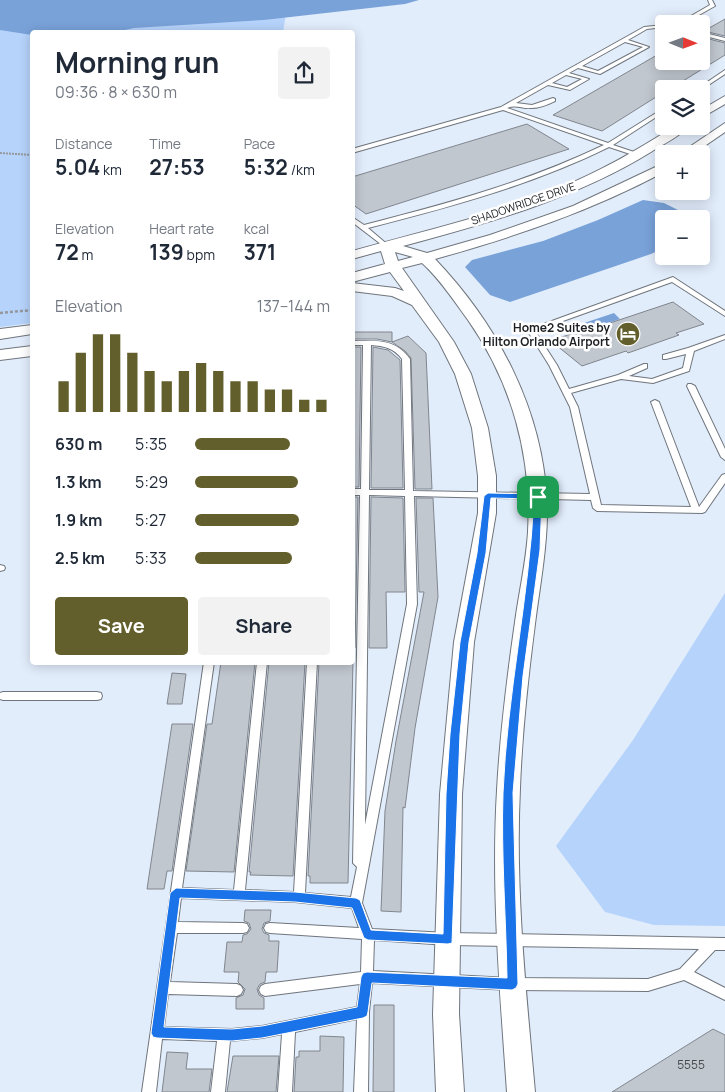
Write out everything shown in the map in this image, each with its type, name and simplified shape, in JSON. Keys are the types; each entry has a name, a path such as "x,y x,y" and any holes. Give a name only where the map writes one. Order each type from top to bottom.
{"street":[{"path":"710,109 725,99"},
{"path":"698,145 725,127"},
{"name":"SHADOWRIDGE DRIVE","path":"355,254 556,194 598,176 638,155 670,135"},
{"path":"638,155 655,162"},
{"name":"SHADOWRIDGE DRIVE","path":"355,277 526,227 580,208 625,188 655,171"},
{"path":"386,246 424,257 481,326 510,379 527,426 534,461 538,497 536,550 518,676 508,793 510,941 521,1092"},
{"path":"386,246 394,266 446,342 463,374 470,393 483,444 488,496 485,534 464,642 451,794 446,1014 450,1092"},
{"path":"355,287 395,292 417,302"},
{"path":"0,334 30,330"},
{"path":"0,355 30,351"}],"lane":[{"path":"695,15 713,5 710,0"},
{"path":"355,150 503,108 646,28 655,27"},
{"path":"710,36 725,40"},
{"path":"577,66 598,73 647,47 624,40"},
{"path":"710,82 725,72"},
{"path":"547,82 568,90 586,79 564,73"},
{"path":"512,103 525,108 542,106 553,100"},
{"path":"503,108 638,155"},
{"path":"365,228 481,196 537,177 610,145 655,116"},
{"path":"355,221 386,246"},
{"path":"725,314 673,279 531,330 568,392 574,407 597,508 702,510 725,477"},
{"path":"666,358 725,337"},
{"path":"355,343 392,345 403,353 406,359 412,604 356,903 368,935 367,977 363,1012 361,1092"},
{"path":"358,888 367,344"},
{"path":"621,377 653,381 686,369 691,350"},
{"path":"568,392 621,377 644,366"},
{"path":"691,386 725,457"},
{"path":"655,402 696,510"},
{"path":"355,492 595,497"},
{"path":"149,1092 209,665"},
{"path":"239,895 262,665"},
{"path":"298,897 312,665"},
{"path":"3,696 97,696"},
{"path":"176,893 298,897 356,903"},
{"path":"171,927 243,928"},
{"path":"270,928 448,939 725,944"},
{"path":"265,990 367,977 512,984 648,985 684,974 712,944"},
{"path":"684,974 725,994"},
{"path":"163,988 237,990"},
{"path":"157,1033 224,1035 262,1032 363,1012"},
{"path":"285,1092 289,1027"},
{"path":"218,1092 224,1035"}],"path":[{"path":"0,153 30,155"},
{"path":"0,313 30,310"}],"shaded area":[{"path":"0,0 725,0 725,1092 0,1092"},
{"path":"0,0 288,1 283,30 30,30 30,323 0,327"},
{"path":"0,0 419,0 405,4 264,20 125,30 30,30 30,35 0,30"},
{"path":"643,200 664,203 678,210 655,210 655,252 510,302 490,295 465,267 472,260 543,241"},
{"path":"614,313 620,319 591,329 584,323"},
{"path":"725,593 725,926 654,925 605,912 556,846 633,740"}],"building":[{"path":"725,19 725,36 710,32 710,28"},
{"path":"710,39 725,43 725,55 710,64"},
{"path":"655,56 655,70 701,70 685,80 655,80 655,98 602,131 553,115"},
{"path":"527,124 569,149 366,214 355,206 355,176"},
{"name":"Home2 Suites by Hilton Orlando Airport","path":"673,302 704,324 676,333 679,335 628,353 626,351 582,366 551,341 590,327 592,329"},
{"path":"355,332 392,332 392,342 377,339 355,339"},
{"path":"408,336 426,353 432,489 415,489 411,358 392,342"},
{"path":"355,347 361,347 359,487 355,487"},
{"path":"373,347 388,350 400,360 403,488 371,488"},
{"path":"355,497 358,497 355,648"},
{"path":"371,497 403,498 405,592 386,592 387,648 369,648"},
{"path":"416,498 433,498 438,597 415,728 405,808 403,807 401,912 381,911 385,811 424,592 419,592"},
{"path":"221,665 255,665 234,872 186,871 207,724 212,724"},
{"path":"269,665 305,665 293,876 250,875 251,872 249,872"},
{"path":"319,665 353,665 348,883 310,883 310,876 308,876"},
{"path":"172,673 186,674 182,704 167,704"},
{"path":"172,724 193,724 172,871 167,871 164,889 147,889"},
{"path":"245,910 271,910 270,921 264,923 262,929 264,933 269,935 269,941 279,941 277,972 266,972 265,982 260,984 257,989 259,995 264,998 264,1009 236,1009 236,998 243,995 245,989 238,982 239,972 224,972 227,942 242,942 243,935 247,934 251,929 249,923 244,921"},
{"path":"374,1005 394,1005 394,1092 373,1092"},
{"path":"713,1029 725,1035 725,1092 612,1092"},
{"path":"320,1036 344,1037 343,1092 294,1092 296,1057 299,1057 299,1051 320,1051"},
{"path":"167,1052 188,1053 186,1069 212,1069 209,1092 162,1092"},
{"path":"233,1056 279,1056 276,1092 227,1092"}],"place":[{"name":"Home2 Suites by Hilton Orlando Airport","path":"628,334"}],"route":[{"path":"488,496 538,497 536,550 518,676 508,793 508,865 512,984 367,977 363,1012 262,1032 232,1035 157,1033 176,893 315,898 356,903 368,935 448,939 451,794 455,734 464,642 482,553 488,496"}]}
